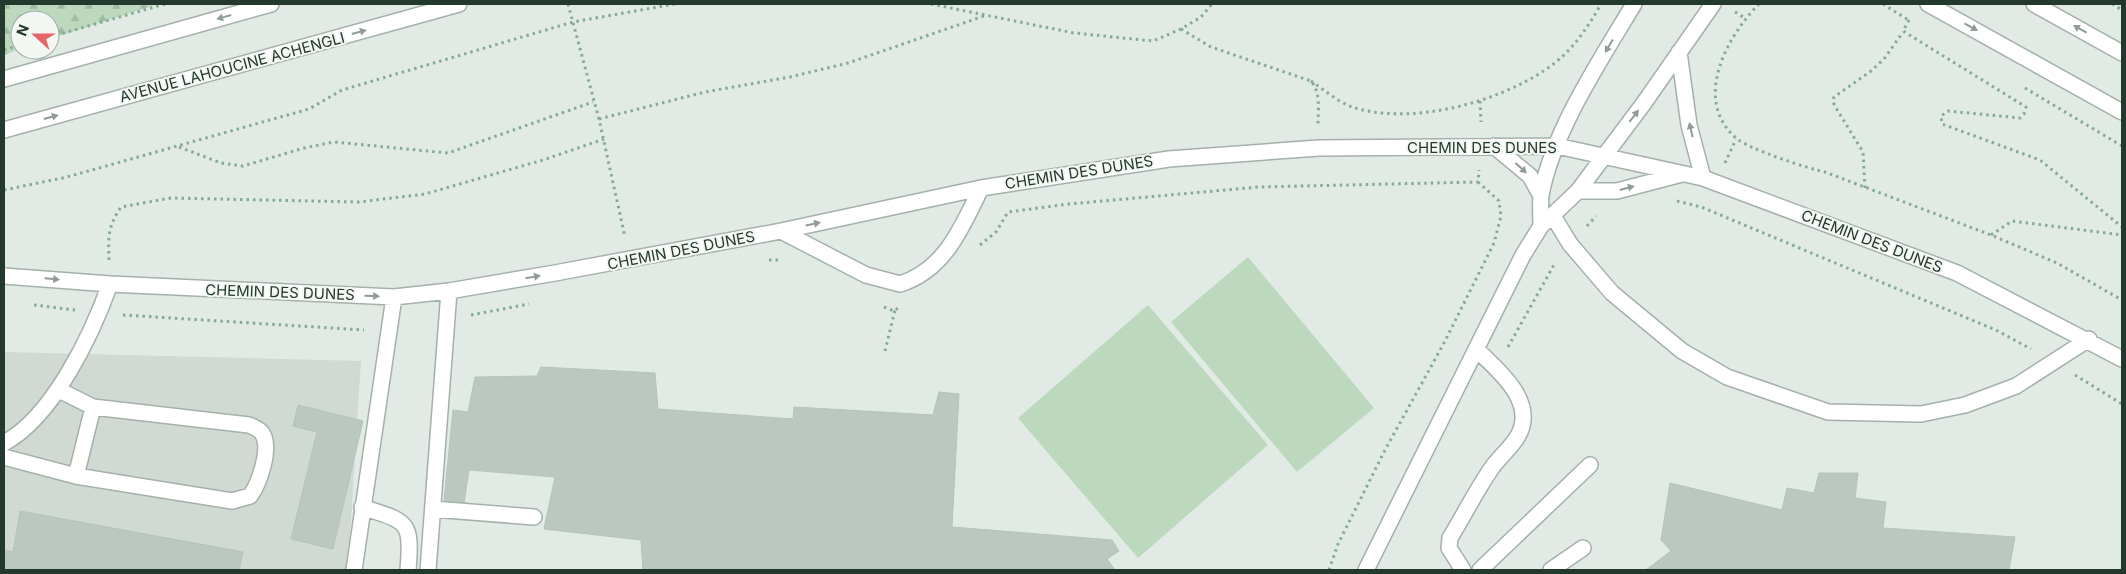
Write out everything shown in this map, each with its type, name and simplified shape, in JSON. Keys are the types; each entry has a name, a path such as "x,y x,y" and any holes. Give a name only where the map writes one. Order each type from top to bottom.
{"street":[{"path":"4,79 271,4"},
{"name":"AVENUE LAHOUCINE ACHENGLI","path":"4,130 415,10 459,4"},
{"path":"1541,196 1557,146 1585,86 1634,4"},
{"path":"1366,570 1523,255 1547,221 1578,191 1644,103 1713,4"},
{"path":"1928,4 2122,112"},
{"path":"2034,4 2122,53"},
{"path":"1679,52 1689,125 1703,178"},
{"path":"1494,146 1530,176 1541,196 1547,221 1570,244 1612,293 1682,351 1727,377 1828,412 1921,414 1965,405 2016,386 2089,339"},
{"name":"CHEMIN DES DUNES","path":"4,276 110,284 394,297 449,291 630,260 781,231 981,188 1169,158 1319,148 1557,146 1604,154 1703,178 1957,273 2089,339 2122,359"},
{"path":"1578,191 1617,191 1685,173"},
{"path":"781,231 866,275 900,284 925,273 944,254 958,235 981,188"},
{"path":"4,443 28,423 59,390 99,314 110,284"},
{"path":"428,570 449,291"},
{"path":"354,570 394,297"},
{"path":"1463,570 1449,548 1450,538 1492,468 1518,435 1523,423 1523,409 1519,398 1497,368 1477,350"},
{"path":"4,457 76,476 232,502 250,496 260,480 266,442 262,433 249,425 93,406 59,390"},
{"path":"76,476 93,406"},
{"path":"1480,570 1590,465"},
{"path":"362,507 399,519 408,530 410,541 408,570"},
{"path":"433,509 534,517"},
{"path":"1551,570 1583,548"}],"path":[{"path":"60,33 165,4"},
{"path":"568,4 604,139 630,260"},
{"path":"4,190 67,177 309,109 342,90 573,22 675,4"},
{"path":"931,4 1074,33 1152,41 1181,29 1201,17 1212,4"},
{"path":"1181,29 1212,47 1310,81 1350,107 1384,115 1423,112 1480,101 1546,70 1582,36 1601,4"},
{"path":"1759,4 1745,18 1728,47 1717,73 1715,95 1718,115 1736,139 1808,169 1825,172 1990,235 2057,263 2122,300"},
{"path":"2112,4 2122,10"},
{"path":"599,119 705,92 790,77 848,63 984,16"},
{"path":"1865,188 1863,152 1836,108 1833,102 1834,97 1872,71 1884,59 1909,20"},
{"path":"1903,31 2026,107 2024,114 2020,118 1948,111 1941,116 1942,124 2040,160 2122,227"},
{"path":"1310,81 1316,87 1318,95 1319,148"},
{"path":"178,147 221,163 242,166 304,148 334,142 448,153 593,102"},
{"path":"110,284 108,236 112,220 121,207 171,198 358,202 426,194 543,160 604,139"},
{"path":"1329,570 1338,544 1381,458 1444,343 1494,243 1501,216 1499,201 1478,182"},
{"path":"1673,200 1701,207 1996,330 2122,404"},
{"path":"1497,368 1550,268 1598,213"},
{"path":"1990,235 2012,221 2122,235"},
{"path":"885,350 900,284"}],"shaded area":[{"path":"4,352 361,361 348,570 4,570"}],"green space":[{"path":"4,4 158,4 60,36 60,10 10,10 10,53 4,55"},
{"path":"1248,257 1374,408 1297,472 1171,322"},
{"path":"1148,305 1268,445 1138,558 1018,418"}],"building":[{"path":"541,367 655,373 658,409 793,419 794,407 933,415 939,392 959,394 952,527 1112,540 1119,551 1107,559 1115,570 643,570 641,540 544,529 555,477 469,470 464,503 444,501 453,410 468,412 475,377 537,376"},
{"path":"298,405 363,421 333,549 291,539 317,432 293,426"},
{"path":"1819,473 1858,473 1855,498 1886,502 1883,528 2015,537 2009,570 1646,570 1671,551 1661,540 1670,483 1782,510 1787,488 1814,493"},
{"path":"20,511 243,552 239,570 4,570 4,550 13,552"}]}
